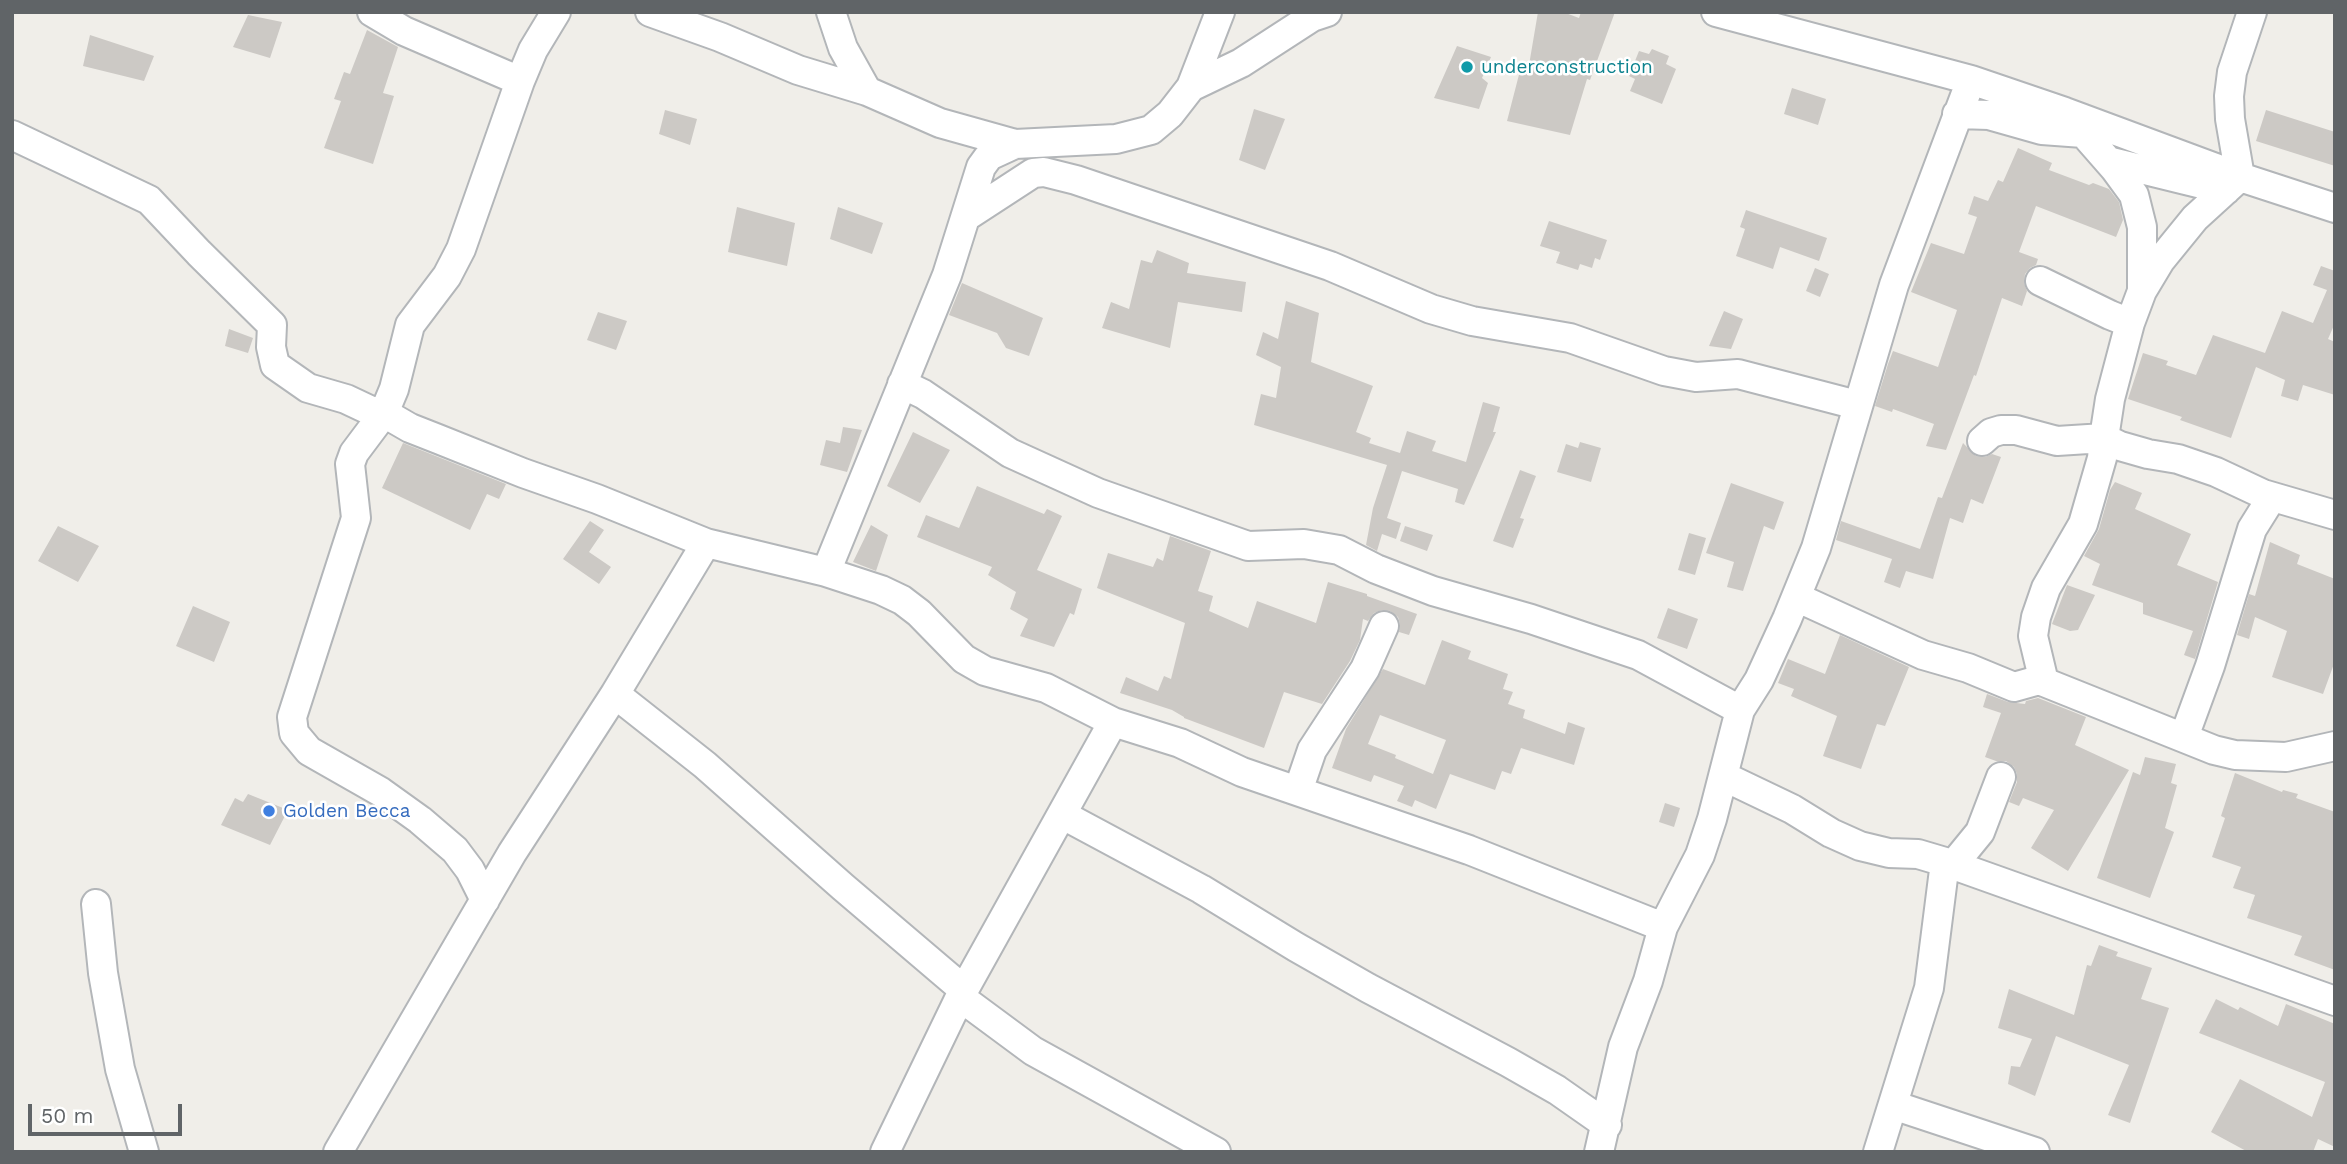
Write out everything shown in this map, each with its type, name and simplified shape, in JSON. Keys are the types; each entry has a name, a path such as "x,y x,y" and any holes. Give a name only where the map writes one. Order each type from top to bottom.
{"street":[{"path":"372,12 404,31 520,81"},
{"path":"485,900 470,870 455,849 381,792 309,751 294,733 292,717 356,518 350,464 354,453 383,414 394,389 411,325 447,276 461,249 520,81 533,50 556,12"},
{"path":"650,12 720,37 798,70 867,90 940,123 1015,144 1116,139 1151,130 1170,114 1191,87 1220,12"},
{"path":"831,12 843,48 867,90"},
{"path":"1191,87 1241,63 1312,17 1327,12"},
{"path":"1716,12 1971,80 2065,112 2233,183"},
{"path":"2233,183 2229,96 2232,72 2252,12"},
{"path":"1599,1152 1623,1047 1648,981 1662,927 1700,855 1740,710 1759,680 1816,548 1894,285 1971,80"},
{"path":"2065,112 2134,195 2142,227 2142,291"},
{"path":"1957,114 1989,115 2042,130 2083,133"},
{"path":"12,135 149,200 272,325 271,347 275,365 309,387 346,399 410,428 706,543 826,572 881,590 902,600 919,613 964,659 985,671 1046,688 1113,722 1180,743 1242,772 1469,850 1662,927"},
{"path":"826,572 947,275 981,167 989,156 1015,144"},
{"path":"2108,161 2233,183 2335,208"},
{"path":"967,216 1032,173 1044,172 1076,180 1330,266 1431,309 1472,321 1570,338 1664,371 1696,377 1738,374 1857,405"},
{"path":"2045,682 2033,636 2036,617 2046,588 2082,524 2102,458 2110,399 2130,323 2142,291 2160,261 2195,218 2233,183"},
{"path":"2040,281 2130,323"},
{"path":"902,384 922,394 1010,453 1098,493 1248,546 1304,544 1339,550 1376,569 1433,591 1638,656 1740,710"},
{"path":"1982,441 1991,433 2001,430 2015,430 2057,441 2104,438 2138,452 2178,459 2272,496 2335,515"},
{"path":"2184,737 2203,689 2252,529 2272,496"},
{"path":"338,1152 512,853 615,694 706,543"},
{"path":"1796,597 1923,655 1968,668 2004,684 2021,687 2034,681 2045,682 2214,750 2235,755 2286,757 2335,746"},
{"path":"1298,791 1312,750 1365,669 1384,626"},
{"path":"615,694 705,765 962,993 1032,1051 1216,1152"},
{"path":"885,1152 962,993 1113,722"},
{"path":"1723,776 1860,846 1889,853 1918,854 1949,863 2335,1001"},
{"path":"1878,1152 1929,988 1949,863 1980,832 2001,777"},
{"path":"1063,815 1201,889 1368,988 1508,1062 1557,1090 1606,1125"},
{"path":"96,904 103,973 120,1069 144,1152"},
{"path":"1893,1105 2035,1152"}],"building":[{"path":"1538,12 1563,12 1579,18 1581,12 1615,12 1590,80 1587,79 1570,135 1507,121 1522,63 1529,65"},
{"path":"248,15 282,22 270,58 233,47"},
{"path":"367,30 398,47 383,93 394,96 373,164 324,148 341,101 334,99 344,72 350,74"},
{"path":"90,35 154,56 144,81 83,66"},
{"name":"underconstruction","path":"1457,46 1491,57 1482,78 1488,83 1479,109 1434,98"},
{"path":"1652,49 1669,56 1666,64 1676,69 1662,104 1630,91 1635,79 1629,76 1639,51 1649,54"},
{"path":"1792,88 1826,99 1818,125 1784,114"},
{"path":"1254,109 1285,119 1265,170 1239,160"},
{"path":"665,110 697,119 690,145 659,134"},
{"path":"2266,110 2335,132 2335,166 2256,141"},
{"path":"2018,148 2052,163 2049,170 2089,185 2093,183 2109,189 2119,202 2123,220 2116,237 2036,206 2019,252 2038,259 2036,265 2025,274 2027,291 2022,306 2002,298 1976,376 1974,375 1946,450 1926,446 1934,424 1893,409 1892,412 1875,406 1893,351 1938,367 1957,310 1911,292 1931,243 1964,254 1977,217 1968,214 1974,196 1988,201 1998,180 2003,182"},
{"path":"737,207 795,223 787,266 728,252"},
{"path":"838,207 883,223 872,254 830,239"},
{"path":"1746,210 1827,238 1819,261 1780,247 1773,269 1736,256 1745,229 1740,227"},
{"path":"1549,221 1607,240 1600,260 1595,258 1592,268 1580,264 1578,270 1556,263 1560,252 1540,246"},
{"path":"1157,250 1189,263 1187,273 1246,282 1242,312 1178,302 1170,348 1102,328 1111,302 1129,309 1141,260 1152,263"},
{"path":"2321,266 2335,271 2335,323 2328,339 2335,342 2335,395 2303,385 2298,401 2281,396 2285,380 2256,367 2231,438 2180,420 2182,417 2128,399 2143,353 2168,361 2166,365 2196,375 2213,335 2265,353 2282,311 2313,323 2327,290 2313,285"},
{"path":"1815,268 1829,274 1820,297 1806,291"},
{"path":"962,283 1043,318 1029,356 1006,348 997,333 949,315"},
{"path":"1286,301 1319,313 1311,362 1373,386 1356,432 1371,438 1369,443 1400,453 1407,431 1436,441 1432,451 1466,462 1483,402 1500,407 1493,432 1496,432 1464,505 1455,502 1458,489 1402,471 1387,518 1401,523 1396,539 1382,534 1377,551 1366,545 1373,508 1387,465 1254,425 1261,394 1276,398 1281,367 1256,355 1263,332 1278,339"},
{"path":"1724,311 1743,319 1731,349 1709,346"},
{"path":"598,312 627,321 616,350 587,340"},
{"path":"229,329 253,338 248,353 225,346"},
{"path":"843,427 862,430 847,472 820,465 826,440 840,443"},
{"path":"913,432 950,450 920,503 887,486"},
{"path":"1580,442 1601,448 1591,482 1557,472 1566,444 1578,448"},
{"path":"403,443 506,484 499,499 487,494 470,530 382,488"},
{"path":"1963,443 1976,456 1985,457 1992,454 2001,457 1983,504 1971,499 1963,523 1950,518 1933,579 1906,571 1900,588 1884,582 1892,559 1836,540 1841,521 1920,549 1938,497 1942,498"},
{"path":"1520,470 1536,476 1520,518 1524,519 1513,548 1493,541"},
{"path":"2115,482 2142,493 2135,509 2191,534 2177,565 2218,582 2195,659 2184,655 2193,631 2143,614 2143,603 2092,585 2100,564 2084,556 2099,529 2110,490"},
{"path":"1731,483 1784,502 1774,530 1764,526 1743,591 1727,587 1734,562 1706,553"},
{"path":"977,486 1044,514 1047,509 1062,516 1037,570 1082,589 1074,615 1070,613 1054,647 1020,636 1028,619 1010,609 1016,592 988,575 992,567 917,537 926,515 959,528"},
{"path":"590,521 604,530 589,552 611,567 599,584 563,559"},
{"path":"871,525 888,535 876,571 853,562"},
{"path":"58,526 99,546 78,582 38,561"},
{"path":"1405,526 1433,535 1427,551 1400,541"},
{"path":"1689,533 1706,538 1695,575 1678,570"},
{"path":"1170,536 1211,551 1198,591 1213,596 1209,611 1248,628 1257,601 1316,623 1328,582 1417,614 1409,635 1399,632 1398,617 1390,611 1374,613 1368,621 1363,619 1360,640 1350,661 1322,704 1284,692 1264,748 1184,718 1172,710 1120,693 1126,677 1158,691 1164,676 1171,679 1185,623 1097,588 1108,553 1153,567 1157,558 1163,561"},
{"path":"2270,542 2300,555 2297,564 2335,579 2335,661 2323,694 2272,677 2287,631 2255,617 2249,639 2237,635 2249,594 2255,596"},
{"path":"2067,585 2095,595 2078,630 2070,631 2052,624"},
{"path":"193,606 230,622 214,662 176,646"},
{"path":"1668,608 1698,619 1687,649 1657,638"},
{"path":"1840,635 1909,667 1885,726 1877,724 1861,769 1823,756 1837,716 1791,696 1794,689 1778,683 1788,659 1825,674"},
{"path":"1442,640 1471,651 1468,659 1508,674 1503,689 1513,692 1508,704 1525,710 1523,718 1565,734 1568,722 1585,728 1574,765 1521,748 1511,774 1502,771 1495,790 1450,774 1436,809 1415,800 1412,807 1397,801 1404,786 1374,775 1371,782 1332,768 1346,729 1383,669 1425,685","holes":["1380,715 1446,740 1433,774 1368,744"]},
{"path":"1987,694 2008,702 2025,704 2026,701 2038,698 2086,717 2075,745 2129,770 2068,871 2031,848 2054,810 2023,798 2019,806 2009,802 2017,782 2014,767 2006,761 1985,757 2001,713 1983,707"},
{"path":"2145,757 2176,764 2171,783 2177,785 2165,828 2174,832 2150,898 2097,878 2133,772 2140,775"},
{"path":"2235,773 2282,792 2283,790 2298,794 2296,798 2335,812 2335,970 2294,955 2302,936 2247,918 2255,895 2233,888 2241,867 2212,857 2225,818 2221,816"},
{"path":"248,794 288,810 270,845 221,825 235,798 243,802"},
{"path":"1665,803 1680,808 1674,827 1659,822"},
{"path":"2099,945 2118,952 2116,956 2152,968 2141,999 2169,1008 2130,1123 2108,1115 2129,1065 2056,1036 2035,1096 2008,1084 2011,1066 2020,1067 2032,1039 1998,1028 2009,989 2074,1015 2087,965 2091,966"},
{"path":"2216,999 2238,1010 2240,1007 2278,1026 2286,1004 2335,1024 2335,1147 2318,1139 2313,1152 2248,1152 2211,1132 2240,1079 2312,1117 2325,1082 2199,1033"}],"place":[{"name":"underconstruction","path":"1467,67"},
{"name":"Golden Becca","path":"269,811"}]}
